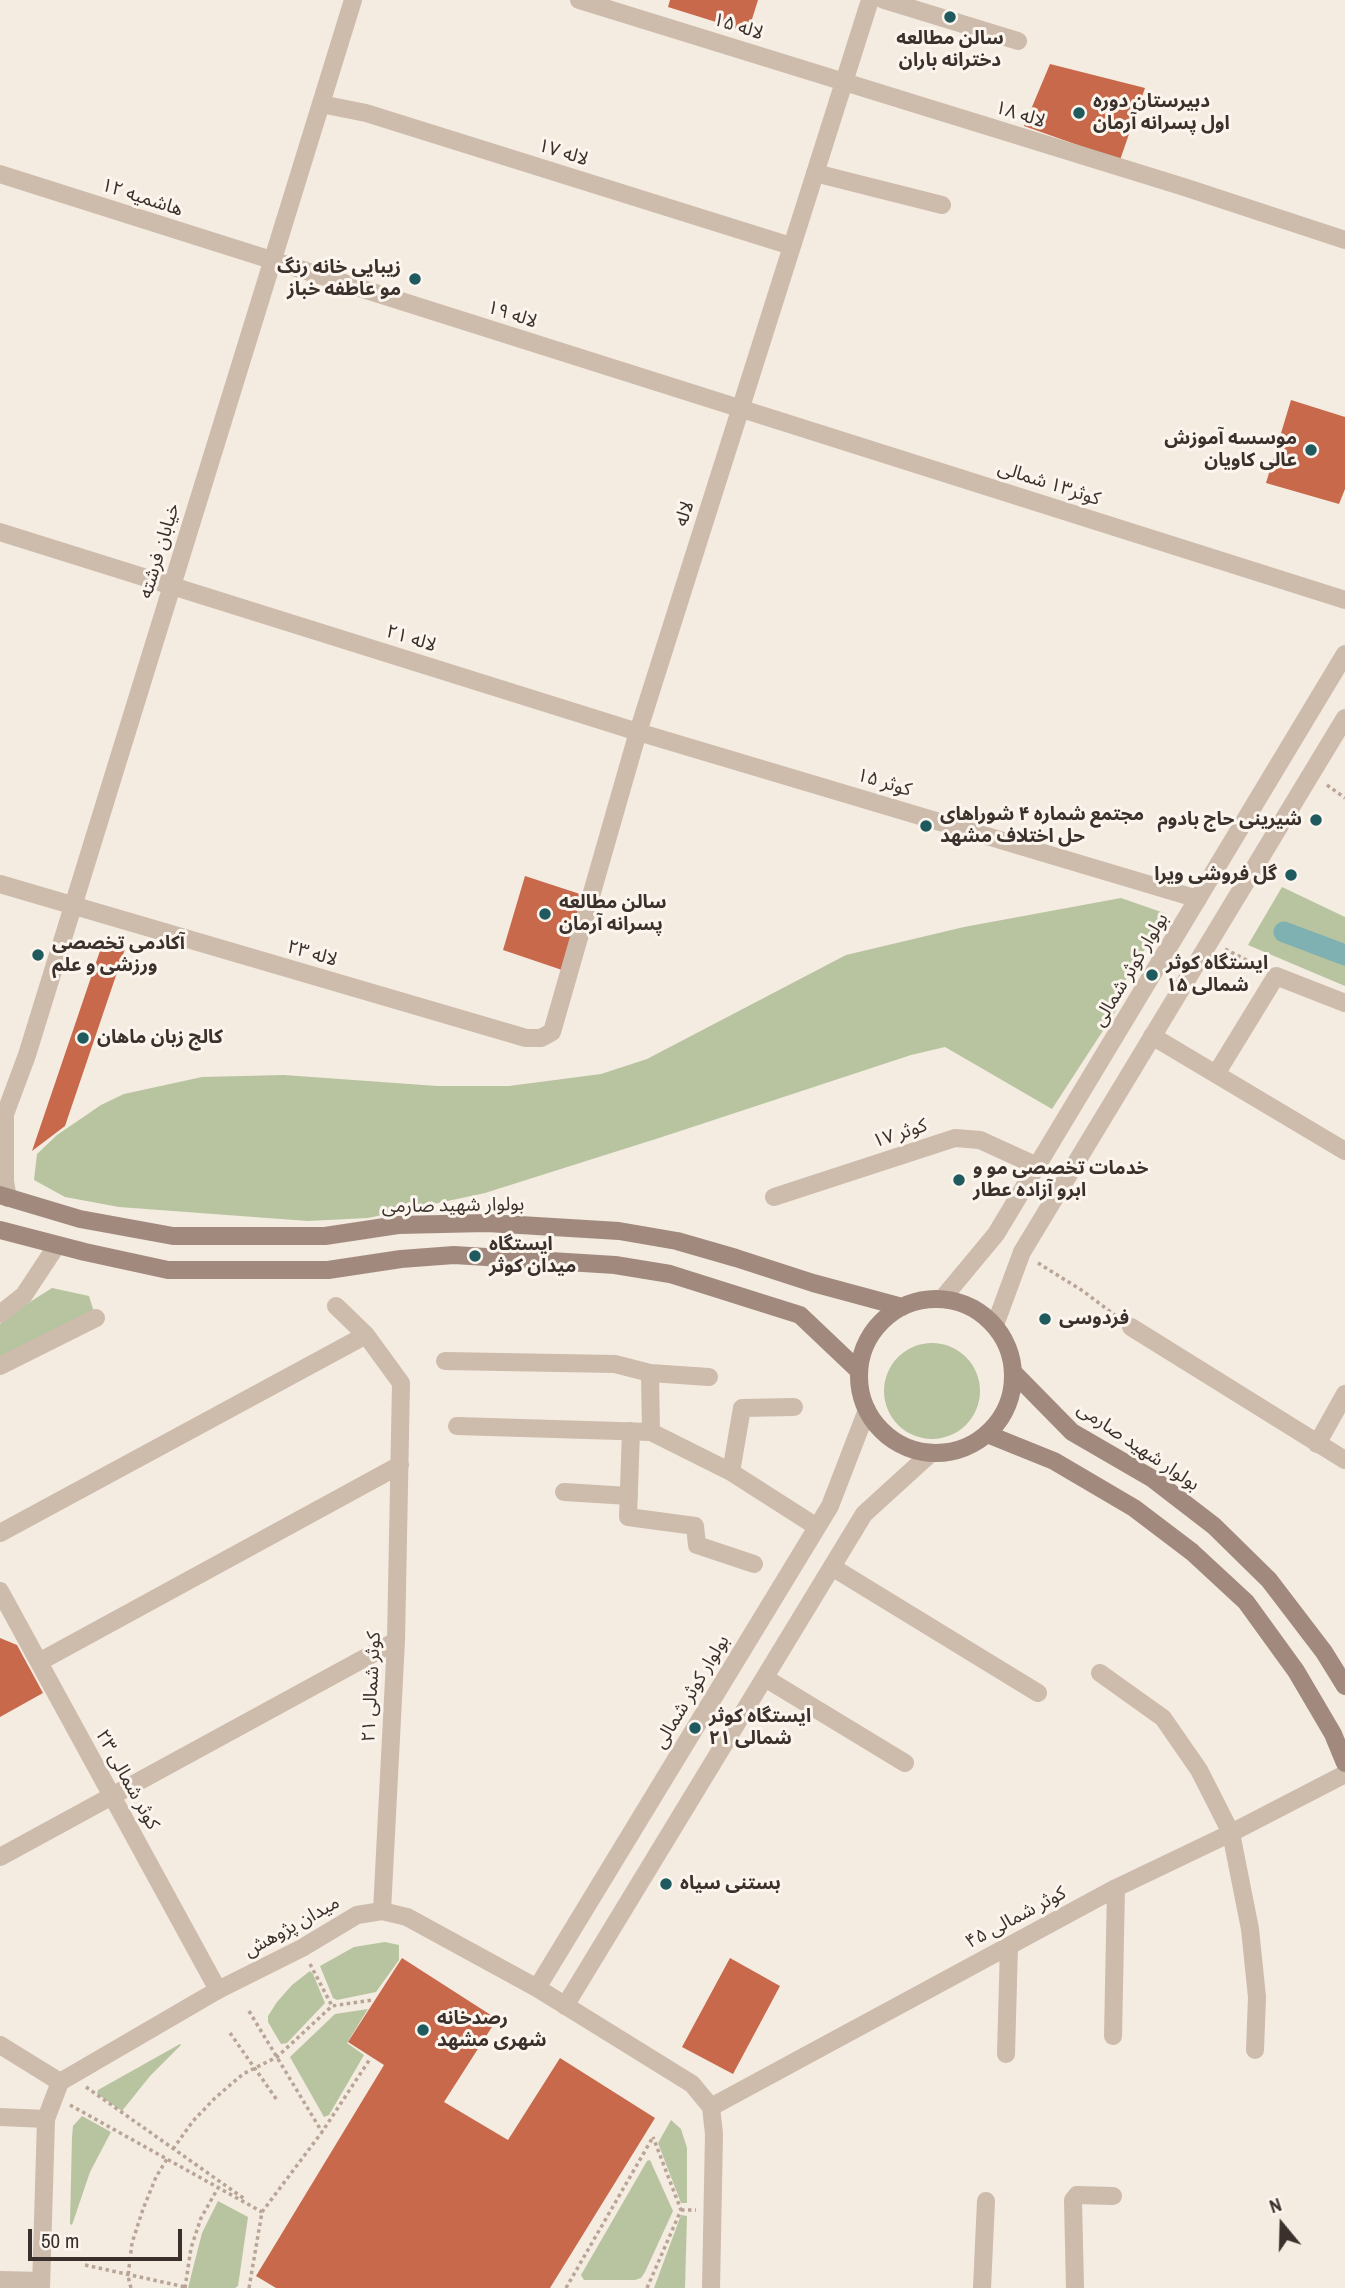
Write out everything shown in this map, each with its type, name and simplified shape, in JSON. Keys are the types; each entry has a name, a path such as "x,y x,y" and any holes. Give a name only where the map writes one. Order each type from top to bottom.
{"main road":[{"name":"بولوار شهید صارمی","path":"4,1197 80,1219 173,1236 325,1236 398,1225 487,1223 620,1231 677,1241 902,1307"},
{"path":"0,1230 168,1270 328,1270 401,1259 454,1255 615,1265 670,1274 800,1315 859,1371"},
{"path":"942,1299 961,1303 979,1312 995,1325 1008,1347 1013,1372 1010,1398 1005,1411 987,1434 970,1445 931,1453 911,1449 893,1440 878,1427 867,1410 860,1391 859,1371 863,1351 872,1333 885,1318 902,1307 921,1300 942,1299"},
{"name":"بولوار شهید صارمی","path":"1013,1372 1072,1432 1153,1479 1214,1526 1269,1580 1324,1651 1345,1686"},
{"path":"987,1434 1054,1461 1134,1507 1192,1552 1253,1612 1302,1682 1333,1734 1345,1763"}],"street":[{"name":"خیابان فرشته","path":"4,1197 3,1118 27,1055 353,0"},
{"name":"لاله ۱۵","path":"579,0 844,82"},
{"name":"لاله","path":"541,1038 552,1032 638,732 870,0"},
{"path":"884,0 1018,41"},
{"name":"لاله ۱۸","path":"844,82 1184,187 1345,240"},
{"name":"لاله ۱۷","path":"321,104 366,113 791,246"},
{"path":"815,173 942,205"},
{"name":"هاشمیه ۱۲","path":"0,174 272,261"},
{"name":"لاله ۱۹","path":"272,261 740,409"},
{"name":"کوثر۱۳ شمالی","path":"740,409 1345,600"},
{"name":"لاله ۲۱","path":"0,533 638,732"},
{"name":"بولوار کوثر شمالی","path":"942,1299 996,1234 1345,654"},
{"path":"995,1325 1022,1252 1345,718"},
{"name":"کوثر ۱۵","path":"638,732 1199,899"},
{"name":"لاله ۲۳","path":"0,884 526,1038 541,1038"},
{"path":"1216,1074 1276,976 1345,1003"},
{"path":"1152,1036 1345,1151"},
{"name":"کوثر ۱۷","path":"774,1197 955,1138 980,1140 1037,1166"},
{"path":"0,1314 24,1295 57,1245"},
{"name":"کوثر شمالی ۲۱","path":"336,1307 366,1335 401,1383 396,1641 382,1911"},
{"path":"0,1366 96,1318"},
{"path":"1131,1327 1345,1461"},
{"path":"0,1533 366,1335"},
{"path":"445,1362 615,1364 650,1373 709,1377"},
{"path":"650,1373 652,1432"},
{"path":"1317,1444 1345,1394"},
{"path":"730,1472 742,1408 794,1407"},
{"name":"بولوار کوثر شمالی","path":"537,1988 830,1506 867,1410"},
{"path":"457,1426 652,1432 730,1472 817,1528"},
{"path":"631,1431 628,1517 695,1526 697,1545 754,1564"},
{"path":"565,2006 864,1514 931,1453"},
{"path":"39,1662 400,1465"},
{"path":"565,1492 629,1496"},
{"path":"832,1567 1038,1693"},
{"name":"کوثر شمالی ۲۳","path":"3,1602 39,1662 218,1990"},
{"path":"0,1857 396,1641"},
{"path":"1100,1673 1163,1718 1199,1770 1231,1833 1250,1929 1257,1997 1255,2050"},
{"path":"765,1678 905,1763"},
{"name":"کوثر شمالی ۴۵","path":"711,2107 1116,1888 1345,1774"},
{"path":"1113,2036 1116,1888"},
{"path":"382,1911 407,1917 537,1988 692,2084 711,2107 714,2134 711,2288"},
{"name":"میدان پژوهش","path":"61,2084 218,1990 302,1948 357,1915 382,1911"},
{"path":"1006,2054 1009,1946"},
{"path":"0,2045 61,2084 46,2119 41,2284 0,2280"},
{"path":"0,2118 46,2119"},
{"path":"1075,2288 1073,2200 1077,2195 1113,2196"},
{"path":"982,2288 986,2201"}],"path":[{"path":"1210,940 1276,976"},
{"path":"1022,1252 1083,1291 1131,1327"},
{"path":"302,1948 332,2006"},
{"path":"173,2149 193,2121 215,2098 243,2074 277,2057 332,2006 373,2000"},
{"path":"249,2011 322,2132"},
{"path":"230,2032 277,2100"},
{"path":"249,2288 262,2212 322,2132 370,2059"},
{"path":"61,2084 173,2149 262,2212"},
{"path":"61,2084 167,2159 262,2212"},
{"path":"566,2288 653,2137 681,2210 648,2288"},
{"path":"131,2288 128,2276 132,2243 156,2177 167,2159"},
{"path":"85,2265 185,2287 191,2248 201,2218 218,2187"}],"green space":[{"path":"1282,887 1345,917 1345,986 1248,945"},
{"path":"1121,898 1167,914 1115,996 1117,1009 1052,1109 945,1047 911,1055 485,1193 368,1218 308,1221 119,1207 65,1197 34,1180 37,1154 57,1135 101,1105 124,1094 202,1077 284,1075 437,1086 509,1086 601,1074 647,1059 846,955 964,927"},
{"path":"52,1288 89,1296 94,1312 0,1362 0,1324"},
{"path":"932,1343 951,1346 966,1357 977,1372 980,1391 977,1410 966,1425 951,1436 932,1439 913,1436 898,1425 887,1410 884,1391 887,1372 898,1357 913,1346"},
{"path":"385,1942 399,1945 399,1960 376,1992 337,2000 333,1998 320,1966 354,1947"},
{"path":"310,1971 325,2003 287,2043 281,2044 268,2022 268,2016 292,1985"},
{"path":"368,2009 347,2043 364,2055 329,2115 324,2117 290,2057 335,2014"},
{"path":"180,2044 122,2111 97,2094 98,2090"},
{"path":"82,2116 111,2132 90,2172 72,2225 73,2126"},
{"path":"671,2120 681,2129 687,2148 687,2203 681,2203 658,2143"},
{"path":"650,2160 673,2211 645,2272 641,2278 635,2280 584,2280 581,2275"},
{"path":"218,2201 248,2217 238,2286 188,2288 202,2233"},
{"path":"681,2215 687,2216 685,2288 654,2288"}],"building":[{"path":"670,0 758,0 748,32 668,7"},
{"path":"1050,64 1145,88 1120,160 1024,126"},
{"name":"موسسه آموزش عالی کاویان","path":"1291,400 1345,417 1345,489 1339,504 1266,483"},
{"name":"سالن مطالعه پسرانه آرمان","path":"525,876 583,895 562,970 503,950"},
{"name":"کالج زبان ماهان","path":"103,942 125,949 65,1126 32,1151"},
{"path":"0,1638 17,1645 43,1693 0,1717"},
{"path":"402,1958 497,2019 444,2102 508,2140 560,2058 655,2118 550,2288 276,2288 256,2276 384,2065 348,2042"},
{"path":"730,1958 780,1986 733,2074 682,2047"}],"waterway":[{"path":"1284,932 1345,955"}],"place":[{"name":"سالن مطالعه دخترانه باران","path":"950,17"},
{"name":"دبیرستان دوره اول پسرانه آرمان","path":"1079,113"},
{"name":"زیبایی خانه رنگ مو عاطفه خباز","path":"415,279"},
{"name":"موسسه آموزش عالی کاویان","path":"1311,450"},
{"name":"شیرینی حاج بادوم","path":"1316,820"},
{"name":"مجتمع شماره ۴ شوراهای حل اختلاف مشهد","path":"926,826"},
{"name":"گل فروشی ویرا","path":"1291,875"},
{"name":"سالن مطالعه پسرانه آرمان","path":"545,914"},
{"name":"آکادمی تخصصی ورزشی و علم","path":"38,955"},
{"name":"ایستگاه کوثر شمالی ۱۵","path":"1152,975"},
{"name":"کالج زبان ماهان","path":"83,1038"},
{"name":"خدمات تخصصی مو و ابرو آزاده عطار","path":"959,1180"},
{"name":"ایستگاه میدان کوثر","path":"475,1256"},
{"name":"فردوسی","path":"1045,1319"},
{"name":"ایستگاه کوثر شمالی ۲۱","path":"695,1728"},
{"name":"بستنی سیاه","path":"666,1884"},
{"name":"رصدخانه شهری مشهد","path":"423,2030"}]}
